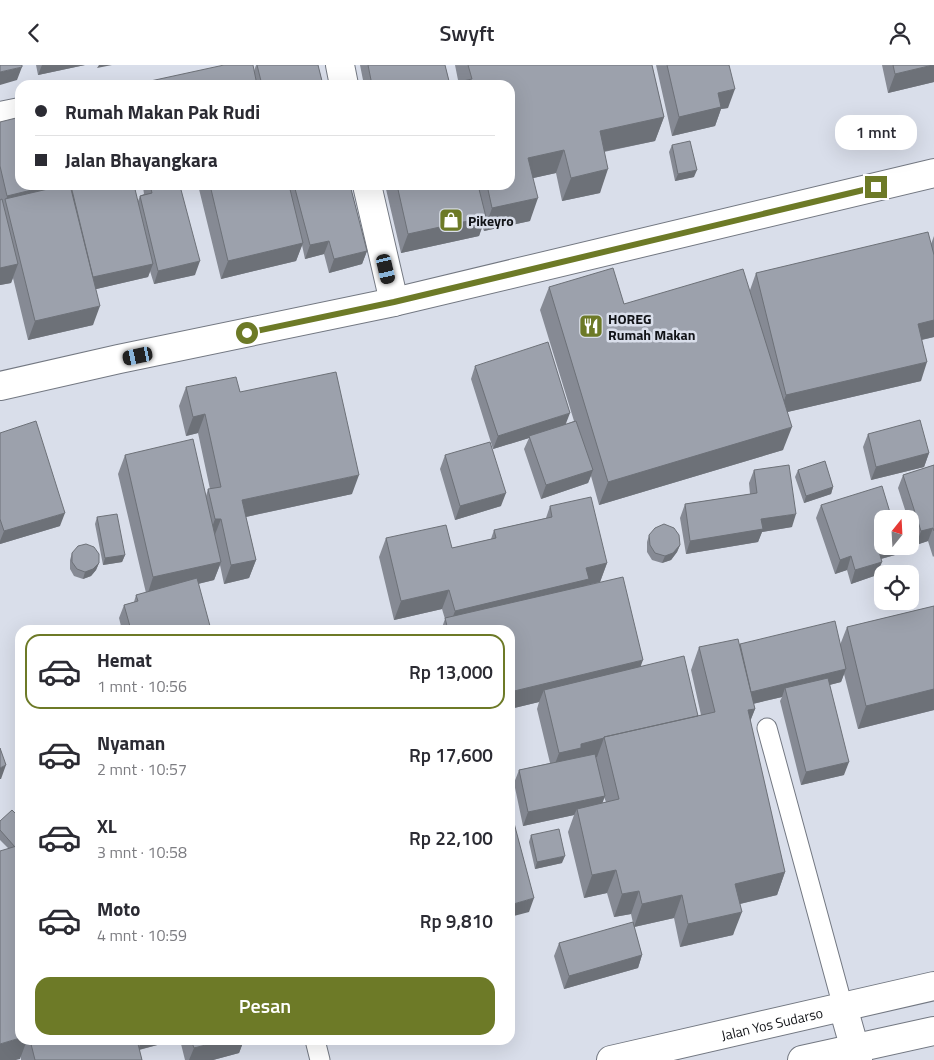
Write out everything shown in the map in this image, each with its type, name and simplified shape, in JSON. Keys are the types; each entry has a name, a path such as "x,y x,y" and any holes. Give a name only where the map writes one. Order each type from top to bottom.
{"main road":[{"path":"340,65 343,80"},
{"path":"0,116 15,112"},
{"path":"0,386 119,359 394,302 934,173"},
{"path":"368,190 394,302"},
{"name":"Jalan Yos Sudarso","path":"611,1060 934,986"},
{"path":"843,1007 856,1054"},
{"path":"802,1060 856,1054 934,1031"}],"lane":[{"path":"767,727 843,1007"},
{"path":"316,1045 320,1060"}],"building":[{"path":"0,65 22,65 22,67 0,72"},
{"path":"224,65 253,65 256,80 155,80"},
{"path":"257,65 318,65 322,80 261,80"},
{"path":"368,65 445,65 449,80 371,80"},
{"path":"468,65 652,65 664,117 600,131 608,169 571,178 564,150 528,158 538,198 492,208 488,190 515,190 515,80 468,80 472,79"},
{"path":"667,65 729,65 735,89 718,93 721,107 679,117"},
{"path":"893,65 933,65 895,74"},
{"path":"15,118 15,190 32,190 7,196 0,166 0,122"},
{"path":"690,141 697,170 678,174 672,145"},
{"path":"44,190 71,190 100,306 35,321 5,199"},
{"path":"72,190 135,190 153,264 93,277"},
{"path":"151,190 181,190 200,261 158,271 140,196 152,193"},
{"path":"211,190 290,190 303,243 228,261"},
{"path":"295,190 351,190 367,251 334,259 329,241 310,245"},
{"path":"398,190 479,190 486,217 408,234"},
{"path":"2,199 18,264 0,268 0,200"},
{"path":"928,232 934,255 934,320 918,324 927,362 786,395 756,273"},
{"path":"613,268 624,304 743,269 792,427 608,482 549,287"},
{"path":"548,342 570,413 498,436 475,366"},
{"path":"336,372 359,475 242,500 256,560 231,565 221,519 215,519 208,489 221,487 205,414 193,417 186,387 236,377 240,392"},
{"path":"920,420 929,453 876,467 868,434"},
{"path":"36,421 65,513 4,531 0,519 0,433"},
{"path":"576,421 593,470 546,485 529,436"},
{"path":"193,439 221,562 153,577 125,455"},
{"path":"490,442 506,493 460,506 445,455"},
{"path":"825,461 833,487 806,496 798,470"},
{"path":"789,465 796,514 761,519 763,529 690,541 685,504 757,493 754,470"},
{"path":"934,465 934,531 933,528 921,531 919,510 914,510 903,475"},
{"path":"882,486 889,510 874,510 874,555 880,555 882,562 855,570 851,556 840,560 821,505"},
{"path":"591,497 607,563 586,568 589,579 455,611 449,590 401,601 386,538 446,525 452,548 496,538 494,530 552,517 550,506"},
{"path":"117,514 125,555 105,558 97,517"},
{"path":"664,524 674,528 679,535 680,545 673,553 665,556 655,553 650,545 649,535 655,528"},
{"path":"86,544 94,547 99,554 99,563 93,569 85,572 77,569 72,562 72,553 78,546"},
{"path":"623,577 643,660 515,691 515,625 447,625 445,618"},
{"path":"197,578 210,625 130,625 124,605 138,601 136,595"},
{"path":"934,606 934,689 866,706 847,627"},
{"path":"835,621 846,669 751,692 740,644"},
{"path":"738,639 755,709 748,710 785,872 735,884 742,912 688,924 682,895 642,904 639,891 622,894 616,870 592,875 577,809 619,799 604,737 715,712 699,647"},
{"path":"684,656 698,716 604,737 581,744 581,748 559,753 544,690"},
{"path":"828,678 849,762 806,772 785,688"},
{"path":"0,748 6,765 0,768"},
{"path":"595,754 605,796 528,812 519,770"},
{"path":"12,810 15,813 15,847 0,830 0,821"},
{"path":"515,827 534,898 515,904"},
{"path":"559,829 565,856 537,862 531,835"},
{"path":"15,846 15,1040 0,1044 0,851"},
{"path":"633,922 642,955 569,976 559,943"},
{"path":"31,1045 138,1045 142,1060 35,1060"},
{"path":"193,1045 206,1045 194,1048"}],"place":[{"name":"Pikeyro","path":"451,220"},
{"name":"HOREG Rumah Makan","path":"591,326"}],"route":[{"path":"247,333 394,302 876,187"}]}
